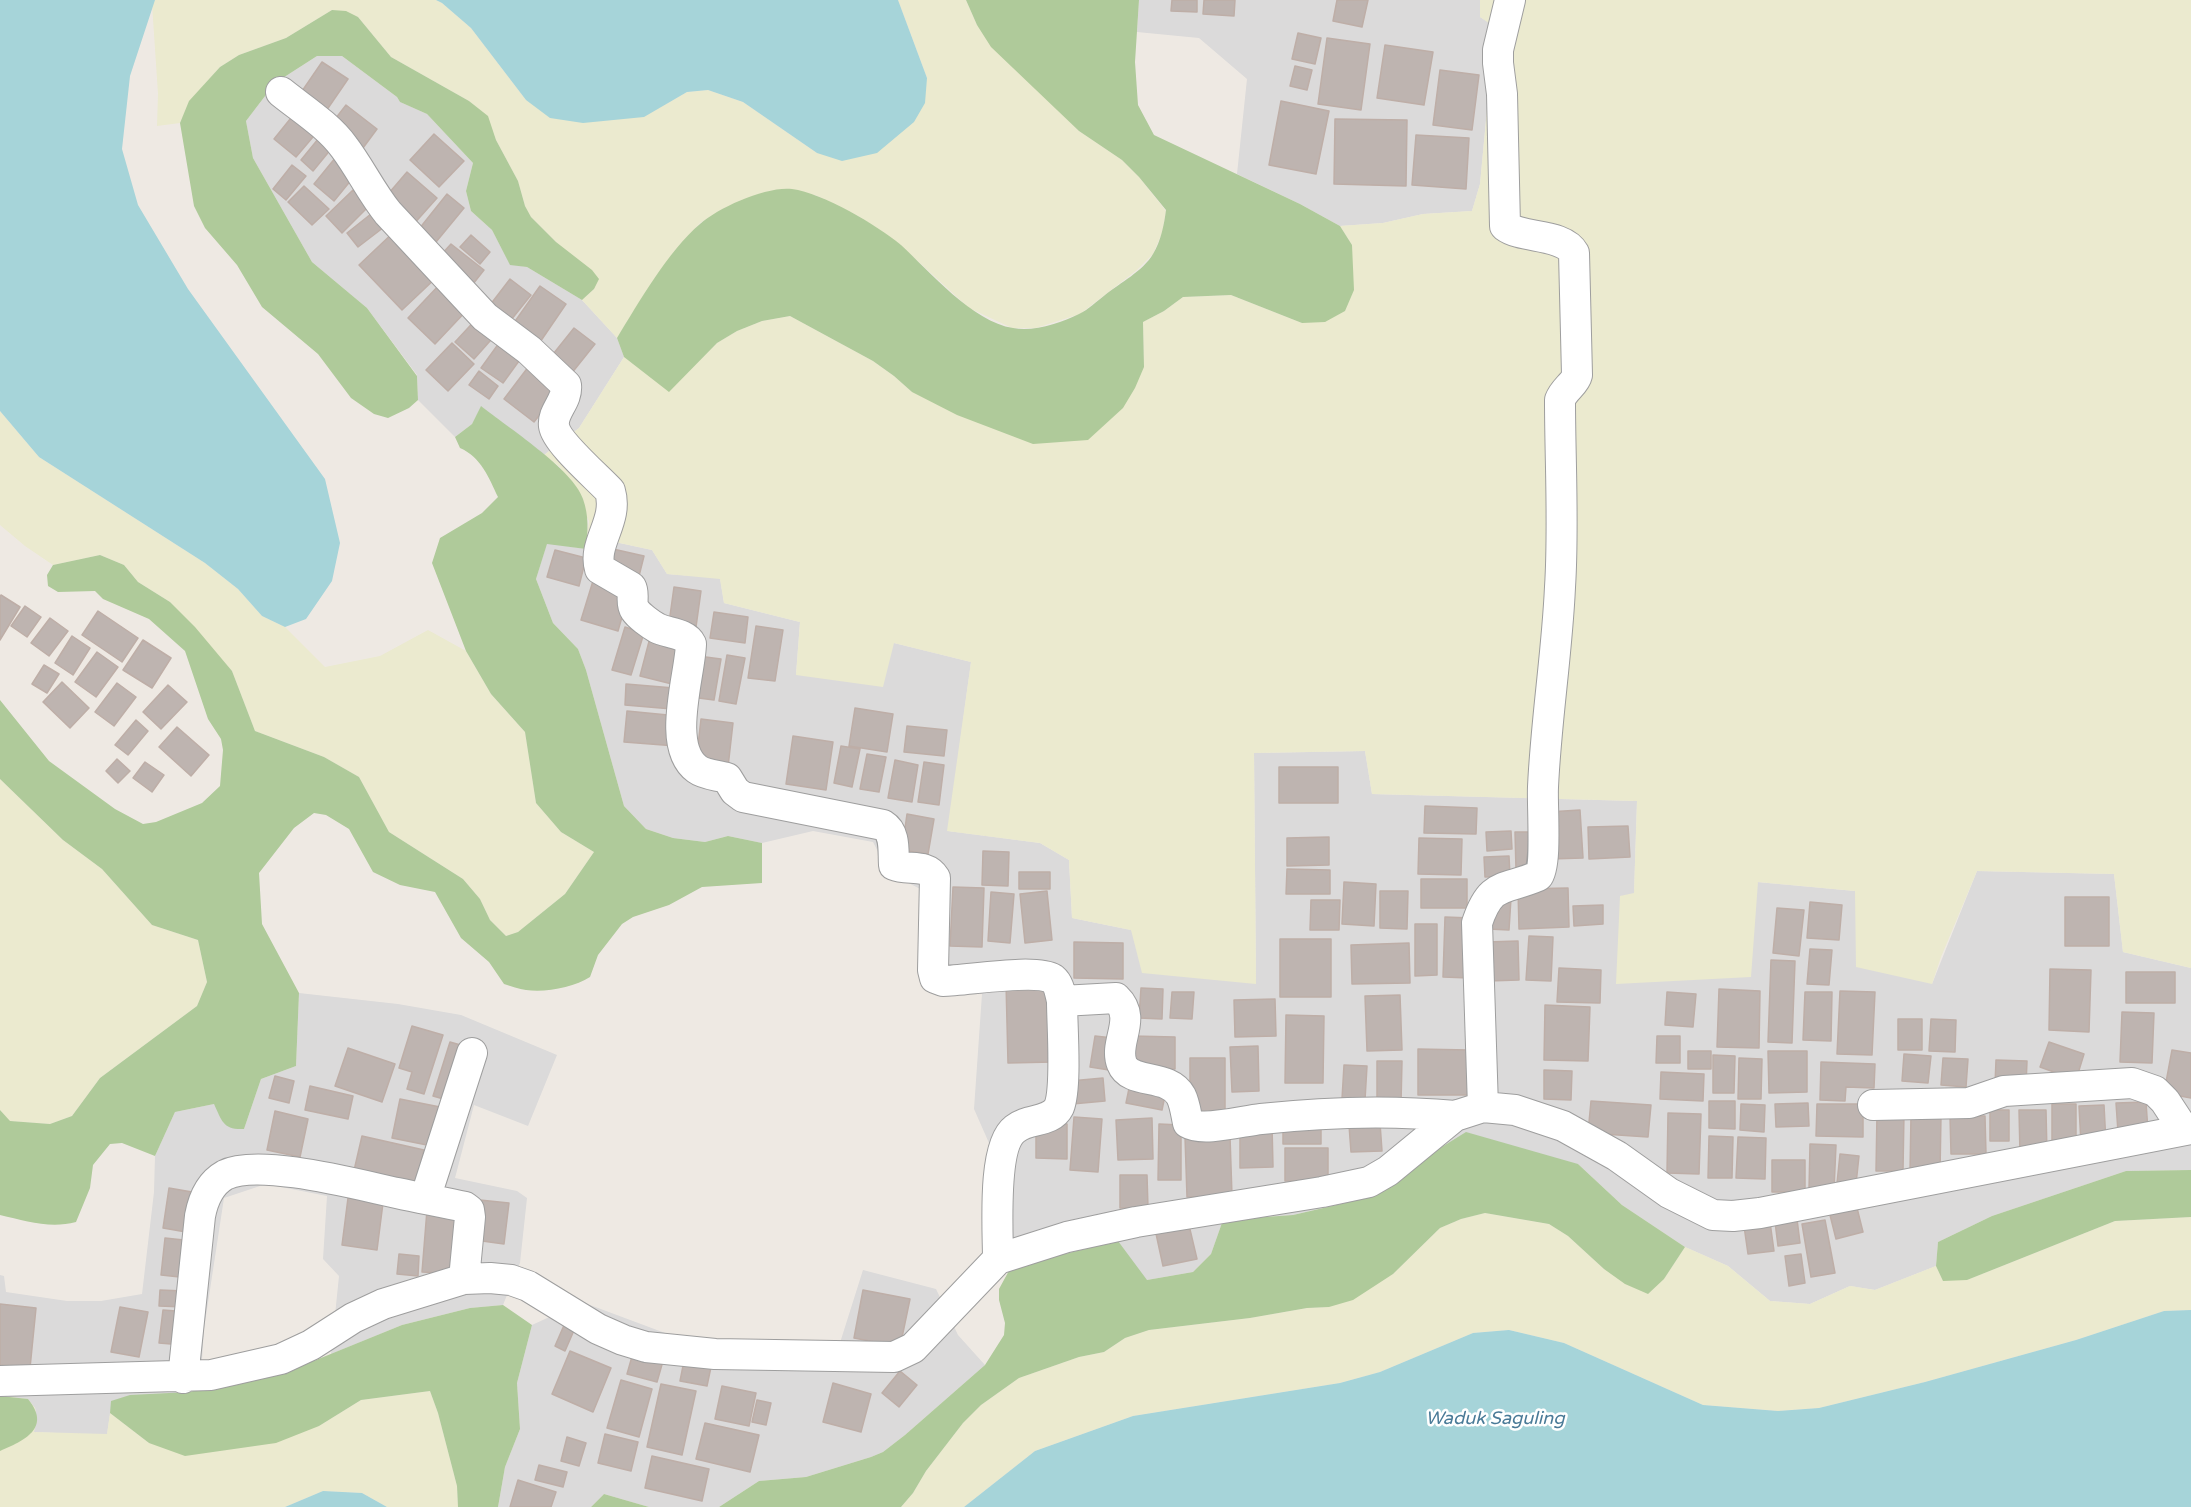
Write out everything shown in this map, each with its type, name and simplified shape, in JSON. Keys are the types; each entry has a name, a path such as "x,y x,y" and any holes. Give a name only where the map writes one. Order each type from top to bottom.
{"street":[{"path":"1483,1107 1477,923 1482,907 1490,895 1500,889 1538,876 1543,866 1542,804 1545,741 1556,657 1560,584 1560,400 1577,375 1574,253 1567,244 1513,231 1505,226 1502,94 1498,50 1510,0"},
{"path":"280,92 330,132 343,146 373,194 388,213 485,317 529,350 566,385 566,396 555,417 554,426 566,446 610,491 612,499 612,513 598,553 600,569 631,587 634,592 635,610 650,623 657,628 685,637 691,644 681,733 682,746 695,768 727,778 735,791 743,797 883,825 889,829 892,836 894,865 925,869 935,878 933,970 935,978 943,981 1034,975 1050,978 1058,986 1062,1001 1063,1078 1060,1104 1050,1117 1027,1122 1013,1130 1005,1143 1000,1162 999,1181 999,1259"},
{"path":"1062,1001 1116,998 1124,1006 1125,1013 1121,1062 1125,1071 1170,1084 1180,1094 1188,1123 1192,1126 1202,1127 1261,1119 1372,1113 1455,1116"},
{"path":"425,1199 472,1053"},
{"path":"0,1381 211,1376 280,1359 311,1345 353,1318 383,1304 464,1279 490,1278 511,1280 528,1286 598,1329 646,1347 715,1354 883,1359 894,1357 913,1348 999,1259 1067,1238 1136,1222 1312,1194 1369,1182 1388,1171 1455,1116 1483,1107 1515,1110 1563,1126 1617,1156 1669,1193 1696,1208 1713,1215 1723,1216 1760,1213 2188,1130 2155,1091 2132,1083 2004,1091 1969,1103 1873,1105"},
{"path":"183,1378 201,1208 203,1199 211,1187 224,1175 240,1170 304,1174 465,1207 469,1210 470,1217 464,1279"}],"shaded area":[{"path":"1139,0 1480,0 1480,17 1493,25 1493,46 1480,184 1472,211 1423,214 1383,223 1340,226 1237,174 1247,79 1199,38 1137,32"},
{"path":"317,56 342,56 397,97 400,102 427,114 473,163 466,191 471,211 492,230 510,264 527,267 582,300 617,338 624,357 579,428 544,455 481,407 472,424 455,437 418,400 417,375 367,308 312,262 253,158 246,121 275,83"},
{"path":"587,536 652,550 667,574 720,578 724,603 800,622 796,675 894,643 971,662 948,831 1040,843 1069,860 1072,918 1131,930 1256,984 1254,753 1365,751 1372,794 1637,801 1634,894 1621,896 1757,882 1855,891 1932,984 1977,871 2114,874 2123,952 2191,968 2191,1170 2126,1171 1992,1216 1938,1242 1936,1266 1875,1290 1850,1286 1810,1304 1770,1301 1728,1266 1685,1247 1622,1205 1578,1164 1366,1194 1345,1203 1293,1215 1223,1220 1211,1254 1193,1272 1147,1280 1011,1267 988,1250 989,1143 974,1109 982,994 923,985 928,893 889,873 873,842 813,831 762,843 728,836 705,842 673,838 646,829 624,806 578,649 553,623 536,579 547,543 586,549"},
{"path":"299,993 398,1004 461,1015 557,1055 528,1126 474,1105 455,1178 517,1191 527,1198 520,1263 503,1305 470,1308 402,1325 331,1354 339,1276 323,1259 327,1196 266,1184 224,1198 204,1329 200,1390 112,1401 107,1435 33,1432 37,1420 35,1408 28,1400 0,1396 0,1275 4,1276 6,1292 67,1301 101,1301 142,1294 154,1192 155,1156 175,1112 214,1104 244,1129 261,1079 296,1066"},
{"path":"863,1270 936,1289 958,1335 985,1365 883,1452 806,1477 759,1481 719,1507 649,1507 604,1494 591,1507 498,1507 505,1467 520,1429 517,1383 532,1325 582,1302 665,1333 720,1342 839,1346"}],"green space":[{"path":"155,0 436,0 471,28 526,100 643,117 687,92 708,90 743,102 817,153 927,78 898,0 966,0 977,25 1079,131 1122,160 1139,177 1166,211 1162,233 1153,254 1137,270 1080,314 1036,328 1012,328 969,308 898,243 858,216 815,195 767,192 723,209 700,223 653,281 617,338 582,300 594,289 556,242 531,217 525,206 518,181 496,140 487,116 469,101 391,57 358,17 332,10 286,38 239,55 220,67 190,101 180,123 157,126 158,94 152,4"},
{"path":"966,0 1139,0 1135,62 1138,105 1154,135 1300,204 1340,226 1352,245 1354,290 1345,311 1325,322 1302,323 1231,295 1183,297 1164,311 1143,322 1144,367 1123,408 1088,440 1033,444 957,415 912,392 873,361 790,316 762,321 737,331 717,343 669,392 624,357 617,338 655,278 688,235 708,217 719,211 744,199 770,191 792,189 805,192 849,211 901,245 968,306 998,324 1013,328 1030,329 1047,326 1079,314 1149,260 1158,244 1166,210 1122,160 1079,131 991,47 977,25"},
{"path":"1480,0 2191,0 2191,968 2123,952 2114,874 1977,871 1932,984 1856,967 1855,891 1758,882 1751,977 1616,984 1620,896 1634,893 1637,801 1372,794 1365,751 1254,753 1256,984 1142,973 1131,930 1072,918 1069,860 1040,843 947,831 971,662 894,643 883,687 796,675 800,622 724,603 720,579 667,574 652,550 587,536 589,521 560,467 544,455 579,428 624,357 669,391 717,343 737,331 762,321 790,316 873,361 912,392 1144,367 1143,322 1164,311 1183,297 1231,295 1302,323 1352,245 1340,226 1383,223 1423,214 1472,211 1480,184 1493,46 1493,26 1480,17"},
{"path":"332,10 346,11 358,17 391,57 469,101 488,116 496,140 518,181 525,206 531,217 556,242 592,270 599,279 594,289 582,300 527,267 510,265 492,230 471,211 466,191 473,163 427,114 400,102 397,97 342,56 317,56 275,83 246,121 253,158 312,262 367,308 417,376 418,400 409,408 388,418 374,414 351,398 318,354 262,307 237,265 205,228 194,206 180,123 189,101 220,67 239,55 286,38"},
{"path":"481,406 553,462 577,487 583,499 588,524 586,549 547,544 536,579 553,623 578,649 624,806 646,829 673,838 705,842 728,836 762,843 762,883 702,887 669,905 633,917 622,924 598,955 590,977 576,984 559,988 542,991 526,990 504,984 489,962 461,938 435,892 400,885 373,872 349,829 326,815 314,813 294,828 259,873 262,924 299,993 296,1066 261,1079 244,1129 227,1126 221,1120 214,1104 175,1112 155,1156 122,1143 110,1144 93,1165 90,1188 76,1222 57,1225 29,1222 0,1215 0,1110 10,1121 50,1124 72,1116 100,1078 197,1006 207,982 198,940 152,925 102,869 63,840 0,779 0,700 49,761 115,809 143,824 156,822 202,803 220,786 223,750 221,739 208,719 185,651 149,619 103,599 95,591 58,592 48,586 47,575 53,565 100,555 124,565 138,582 170,602 195,627 232,671 255,731 324,757 359,777 389,832 463,879 480,899 490,920 506,936 518,932 565,894 594,852 561,832 536,803 525,732 491,694 466,651 432,563 440,538 482,513 498,497 479,462 460,448 455,437 472,424"},
{"path":"0,411 39,457 205,563 238,589 262,616 285,627 325,667 380,656 428,630 466,651 491,694 525,732 536,803 561,832 594,852 565,894 518,932 506,936 490,920 480,899 463,879 389,832 359,777 324,757 255,731 232,671 170,602 138,582 124,565 100,555 53,565 0,525"},
{"path":"0,779 63,840 102,869 152,925 198,940 207,982 197,1006 100,1078 72,1116 50,1124 9,1121 0,1110"},
{"path":"1466,1132 1578,1164 1622,1205 1685,1247 1664,1279 1648,1294 1625,1284 1604,1269 1568,1236 1549,1224 1485,1213 1461,1219 1440,1228 1393,1274 1353,1300 1329,1307 1149,1330 1125,1338 1104,1352 1079,1357 1019,1378 981,1405 963,1423 901,1507 719,1507 759,1481 806,1477 871,1457 883,1452 905,1435 985,1365 1004,1335 1005,1323 999,1300 999,1289 1011,1267 1118,1241 1147,1280 1193,1272 1211,1254 1223,1220 1293,1215 1345,1203 1366,1194"},
{"path":"2191,1170 2191,1217 2115,1221 1967,1280 1943,1281 1936,1266 1938,1242 1992,1216 2126,1171"},
{"path":"1485,1213 1549,1224 1568,1236 1604,1269 1664,1279 1685,1247 1728,1266 1770,1301 1810,1304 1850,1286 1875,1290 1936,1266 1943,1280 1967,1280 2115,1221 2191,1217 2191,1310 2164,1311 2076,1340 1925,1382 1819,1408 1778,1411 1703,1405 1564,1343 1509,1330 1473,1333 1380,1372 1340,1383 1133,1416 1035,1451 964,1507 901,1507 963,1423 981,1405 1019,1378 1079,1357 1104,1352 1125,1338 1149,1330 1329,1307 1393,1274 1440,1228 1461,1219"},
{"path":"503,1305 532,1325 517,1383 520,1429 505,1467 498,1507 458,1507 457,1486 430,1391 361,1400 319,1426 276,1443 185,1456 149,1443 110,1413 111,1401 130,1395 189,1392 262,1376 311,1362 402,1325 470,1308"},
{"path":"430,1391 457,1486 458,1507 387,1507 362,1493 323,1491 285,1507 0,1507 0,1396 28,1399 35,1408 37,1420 34,1432 107,1434 110,1413 149,1443 319,1426 361,1400"},
{"path":"0,1396 28,1399 35,1409 37,1418 36,1426 26,1438 0,1451"},
{"path":"604,1494 649,1507 591,1507"}],"water":[{"path":"0,0 155,0 130,76 122,149 138,205 188,289 325,479 340,543 332,581 306,619 285,627 262,616 238,589 205,563 39,457 0,411"},
{"path":"436,0 898,0 927,78 925,103 914,122 877,153 842,161 817,153 743,102 708,90 687,92 644,117 583,123 550,118 526,100 471,28"},
{"name":"Waduk Saguling","path":"2191,1310 2191,1507 964,1507 1035,1451 1133,1416 1340,1383 1380,1372 1473,1333 1509,1330 1564,1343 1703,1405 1778,1411 1819,1408 1925,1382 2076,1340 2164,1311"},
{"path":"323,1491 362,1493 387,1507 285,1507"}],"building":[{"path":"1172,0 1197,0 1197,12 1171,11"},
{"path":"1204,0 1235,0 1234,16 1203,14"},
{"path":"1337,0 1368,0 1362,27 1333,21"},
{"path":"1298,33 1321,38 1315,64 1292,59"},
{"path":"1327,38 1370,44 1361,110 1318,104"},
{"path":"1385,45 1433,52 1424,105 1377,98"},
{"path":"322,62 348,79 324,114 298,97"},
{"path":"1295,66 1312,70 1307,90 1290,86"},
{"path":"1440,70 1479,75 1472,130 1433,125"},
{"path":"1281,101 1329,111 1316,174 1269,165"},
{"path":"346,105 377,129 360,152 329,127"},
{"path":"295,113 318,131 296,157 274,139"},
{"path":"1335,119 1407,120 1406,186 1334,184"},
{"path":"323,133 336,143 313,171 301,160"},
{"path":"434,134 464,161 439,187 410,160"},
{"path":"1416,135 1469,138 1466,189 1412,185"},
{"path":"336,157 356,174 334,201 314,184"},
{"path":"292,165 306,176 286,200 273,189"},
{"path":"407,172 437,198 412,226 383,200"},
{"path":"304,186 329,209 312,225 288,202"},
{"path":"353,190 369,206 342,233 326,216"},
{"path":"447,194 464,208 436,242 419,229"},
{"path":"376,210 388,224 358,247 347,233"},
{"path":"396,230 439,275 402,310 359,265"},
{"path":"471,235 490,252 480,264 460,247"},
{"path":"451,244 484,270 473,284 439,257"},
{"path":"510,279 531,295 507,325 487,309"},
{"path":"441,283 469,308 435,344 408,318"},
{"path":"540,286 566,304 538,345 511,327"},
{"path":"480,315 498,332 474,359 455,342"},
{"path":"574,328 595,344 571,374 550,358"},
{"path":"502,339 524,354 503,383 481,368"},
{"path":"452,343 474,364 448,391 426,370"},
{"path":"529,366 559,390 534,422 504,399"},
{"path":"479,371 498,386 489,399 469,385"},
{"path":"613,549 644,556 639,576 609,570"},
{"path":"555,550 586,558 579,586 547,577"},
{"path":"593,581 629,592 618,631 581,620"},
{"path":"674,587 701,591 696,627 669,623"},
{"path":"0,596 20,607 0,640"},
{"path":"25,606 41,617 27,637 11,626"},
{"path":"98,611 138,638 122,662 82,635"},
{"path":"714,612 748,617 745,643 710,638"},
{"path":"50,618 68,631 49,656 31,643"},
{"path":"756,626 783,630 775,681 748,678"},
{"path":"625,627 644,633 631,675 612,670"},
{"path":"652,630 688,640 676,685 640,676"},
{"path":"72,636 90,648 73,675 55,663"},
{"path":"143,640 171,658 152,688 123,670"},
{"path":"97,652 118,667 96,697 75,682"},
{"path":"727,655 745,658 736,704 719,701"},
{"path":"698,656 721,659 714,700 691,697"},
{"path":"44,665 59,674 47,693 32,684"},
{"path":"62,682 89,708 70,728 43,702"},
{"path":"117,683 136,697 114,726 95,712"},
{"path":"626,684 674,688 672,709 625,705"},
{"path":"168,685 187,702 161,729 143,712"},
{"path":"855,708 893,714 887,752 849,746"},
{"path":"627,711 678,716 676,746 624,742"},
{"path":"701,719 733,723 728,767 696,763"},
{"path":"136,720 148,731 128,755 115,745"},
{"path":"907,726 947,730 944,756 904,752"},
{"path":"177,727 209,755 191,776 159,747"},
{"path":"793,736 833,742 826,790 786,784"},
{"path":"841,746 860,749 852,787 834,783"},
{"path":"867,754 886,757 879,792 860,789"},
{"path":"117,759 130,771 118,783 106,771"},
{"path":"895,760 918,765 912,802 888,798"},
{"path":"145,762 164,775 152,792 133,778"},
{"path":"924,762 944,765 939,805 918,802"},
{"path":"1279,767 1338,767 1338,803 1279,803"},
{"path":"1425,806 1477,808 1476,834 1424,833"},
{"path":"1580,810 1583,858 1550,859 1548,812"},
{"path":"907,814 934,819 928,854 902,850"},
{"path":"1628,826 1630,857 1589,859 1588,827"},
{"path":"1511,831 1512,849 1487,851 1486,832"},
{"path":"1515,832 1539,832 1540,870 1516,870"},
{"path":"1329,837 1329,865 1287,866 1287,838"},
{"path":"1419,838 1462,839 1461,875 1418,874"},
{"path":"983,851 1009,852 1008,886 982,885"},
{"path":"1509,856 1510,876 1485,877 1484,857"},
{"path":"1287,869 1330,870 1330,894 1286,894"},
{"path":"1019,872 1050,872 1050,889 1019,889"},
{"path":"1421,879 1467,879 1467,908 1421,908"},
{"path":"1344,882 1376,884 1374,926 1342,924"},
{"path":"953,887 984,888 982,947 950,946"},
{"path":"1568,888 1569,927 1519,929 1518,889"},
{"path":"1047,891 1052,940 1025,943 1020,894"},
{"path":"1380,891 1408,891 1407,929 1380,928"},
{"path":"991,892 1014,894 1010,943 988,941"},
{"path":"1489,897 1511,898 1509,930 1488,929"},
{"path":"2065,897 2109,897 2109,946 2065,946"},
{"path":"1311,900 1340,900 1339,930 1310,930"},
{"path":"1810,902 1842,905 1839,940 1807,938"},
{"path":"1603,905 1603,924 1574,926 1573,906"},
{"path":"1777,908 1804,910 1799,956 1773,953"},
{"path":"1445,917 1471,918 1469,978 1443,977"},
{"path":"1415,924 1437,924 1437,975 1415,976"},
{"path":"1529,936 1553,937 1551,981 1526,980"},
{"path":"1280,939 1331,939 1331,997 1280,997"},
{"path":"1518,941 1519,980 1488,981 1486,942"},
{"path":"1074,942 1123,943 1123,979 1074,978"},
{"path":"1409,943 1410,983 1352,984 1351,945"},
{"path":"1810,949 1832,950 1829,985 1807,984"},
{"path":"1771,960 1795,961 1792,1043 1768,1042"},
{"path":"1559,968 1601,970 1600,1003 1557,1002"},
{"path":"2050,969 2091,970 2089,1032 2049,1030"},
{"path":"2126,972 2175,972 2175,1003 2126,1003"},
{"path":"1052,982 1053,1062 1008,1063 1006,983"},
{"path":"1141,988 1163,989 1162,1019 1139,1018"},
{"path":"1719,989 1760,991 1759,1048 1717,1047"},
{"path":"1840,991 1875,992 1872,1055 1837,1054"},
{"path":"1172,992 1194,992 1192,1019 1170,1018"},
{"path":"1667,992 1696,994 1693,1027 1665,1025"},
{"path":"1805,992 1832,992 1831,1041 1803,1040"},
{"path":"1400,995 1402,1050 1367,1051 1365,996"},
{"path":"1275,999 1276,1036 1235,1037 1234,1000"},
{"path":"1545,1005 1590,1007 1588,1061 1544,1060"},
{"path":"2122,1012 2154,1013 2152,1063 2120,1062"},
{"path":"1286,1015 1324,1016 1323,1083 1285,1083"},
{"path":"1898,1019 1922,1019 1922,1050 1898,1050"},
{"path":"1931,1019 1956,1020 1955,1052 1929,1051"},
{"path":"412,1026 443,1035 424,1094 407,1089 412,1072 399,1068"},
{"path":"1095,1036 1113,1038 1109,1070 1090,1067"},
{"path":"1132,1036 1175,1037 1175,1069 1132,1068"},
{"path":"1657,1036 1680,1036 1680,1063 1656,1063"},
{"path":"450,1042 471,1048 454,1102 433,1096"},
{"path":"2049,1042 2084,1054 2076,1080 2040,1067"},
{"path":"1258,1046 1259,1091 1232,1092 1230,1047"},
{"path":"348,1048 395,1064 382,1102 335,1086"},
{"path":"1418,1049 1469,1050 1469,1095 1418,1095"},
{"path":"2172,1050 2191,1053 2191,1098 2164,1093"},
{"path":"1688,1051 1711,1051 1711,1069 1688,1069"},
{"path":"1768,1051 1807,1051 1807,1092 1769,1093"},
{"path":"1904,1054 1931,1056 1928,1083 1902,1081"},
{"path":"1713,1055 1735,1056 1734,1093 1713,1093"},
{"path":"1190,1058 1225,1058 1225,1118 1190,1119"},
{"path":"1739,1058 1762,1059 1761,1099 1738,1099"},
{"path":"1943,1058 1968,1059 1966,1087 1941,1085"},
{"path":"1996,1060 2027,1061 2026,1086 1995,1085"},
{"path":"1377,1061 1402,1061 1401,1104 1377,1104"},
{"path":"1821,1062 1875,1064 1874,1088 1846,1087 1845,1101 1820,1100"},
{"path":"1344,1065 1367,1066 1365,1100 1342,1099"},
{"path":"1544,1070 1572,1071 1571,1100 1544,1099"},
{"path":"1661,1072 1704,1074 1703,1101 1660,1099"},
{"path":"275,1076 294,1081 289,1103 269,1098"},
{"path":"1103,1078 1105,1101 1072,1104 1070,1081"},
{"path":"1131,1079 1167,1086 1162,1110 1126,1103"},
{"path":"310,1086 353,1096 348,1119 305,1110"},
{"path":"400,1099 445,1108 437,1147 392,1138"},
{"path":"1591,1101 1651,1105 1648,1137 1588,1133"},
{"path":"1709,1101 1735,1101 1735,1129 1709,1128"},
{"path":"2146,1102 2148,1131 2118,1132 2116,1103"},
{"path":"1808,1103 1809,1126 1776,1127 1775,1104"},
{"path":"1741,1104 1765,1105 1764,1132 1740,1130"},
{"path":"1817,1104 1863,1104 1863,1137 1816,1136"},
{"path":"2052,1104 2076,1104 2076,1148 2052,1148"},
{"path":"2104,1105 2106,1143 2081,1144 2079,1106"},
{"path":"1990,1110 2009,1110 2009,1141 1990,1141"},
{"path":"2019,1110 2046,1110 2047,1154 2020,1154"},
{"path":"275,1111 308,1119 300,1157 267,1150"},
{"path":"1668,1113 1701,1114 1699,1174 1667,1173"},
{"path":"1877,1113 1904,1113 1903,1171 1876,1171"},
{"path":"1911,1115 1941,1116 1940,1173 1910,1173"},
{"path":"1950,1116 1985,1116 1986,1154 1951,1154"},
{"path":"1074,1117 1102,1119 1098,1172 1070,1170"},
{"path":"1152,1118 1153,1159 1118,1160 1116,1120"},
{"path":"1283,1122 1321,1122 1321,1144 1283,1144"},
{"path":"1380,1123 1382,1151 1351,1152 1349,1125"},
{"path":"1036,1124 1067,1124 1067,1159 1036,1158"},
{"path":"1159,1124 1181,1125 1181,1180 1158,1180"},
{"path":"1272,1125 1273,1167 1240,1168 1240,1126"},
{"path":"362,1136 424,1150 415,1189 353,1175"},
{"path":"1230,1136 1232,1196 1187,1197 1185,1137"},
{"path":"1709,1136 1733,1137 1732,1178 1708,1178"},
{"path":"1738,1137 1766,1138 1765,1179 1736,1178"},
{"path":"1810,1144 1836,1145 1834,1190 1809,1189"},
{"path":"1285,1148 1328,1148 1328,1181 1285,1181"},
{"path":"1840,1154 1859,1156 1856,1184 1837,1183"},
{"path":"1772,1160 1805,1160 1805,1192 1772,1192"},
{"path":"1120,1175 1147,1175 1148,1208 1120,1208"},
{"path":"169,1188 192,1192 186,1232 163,1228"},
{"path":"348,1198 383,1203 377,1250 342,1245"},
{"path":"480,1200 509,1203 504,1244 475,1240"},
{"path":"1857,1208 1863,1232 1836,1239 1830,1215"},
{"path":"427,1210 464,1213 459,1274 422,1272"},
{"path":"1797,1219 1800,1243 1778,1246 1775,1222"},
{"path":"1825,1220 1835,1273 1811,1277 1802,1224"},
{"path":"1188,1221 1197,1259 1163,1266 1155,1229"},
{"path":"1770,1222 1774,1251 1748,1254 1744,1226"},
{"path":"165,1238 193,1241 189,1278 161,1275"},
{"path":"399,1254 419,1256 418,1276 397,1274"},
{"path":"1801,1254 1805,1283 1789,1286 1785,1256"},
{"path":"160,1290 184,1291 184,1307 159,1306"},
{"path":"863,1290 910,1299 900,1347 854,1338"},
{"path":"0,1304 36,1308 30,1368 0,1365"},
{"path":"120,1307 148,1312 139,1357 111,1352"},
{"path":"163,1310 176,1311 171,1344 159,1343"},
{"path":"565,1323 575,1328 565,1351 555,1346"},
{"path":"570,1351 611,1368 593,1412 552,1394"},
{"path":"633,1353 663,1361 657,1382 627,1374"},
{"path":"684,1361 711,1367 707,1386 680,1381"},
{"path":"900,1371 917,1385 899,1407 882,1393"},
{"path":"621,1380 652,1389 639,1437 607,1428"},
{"path":"833,1383 871,1394 861,1432 823,1422"},
{"path":"661,1384 696,1391 682,1455 647,1447"},
{"path":"722,1386 756,1393 749,1426 715,1419"},
{"path":"757,1400 771,1403 766,1425 752,1422"},
{"path":"705,1423 759,1435 750,1472 696,1459"},
{"path":"605,1434 638,1442 631,1471 598,1463"},
{"path":"567,1437 586,1443 579,1466 561,1461"},
{"path":"652,1456 709,1469 702,1501 645,1488"},
{"path":"539,1465 567,1472 563,1487 535,1480"},
{"path":"518,1480 556,1492 551,1507 510,1507"}]}
